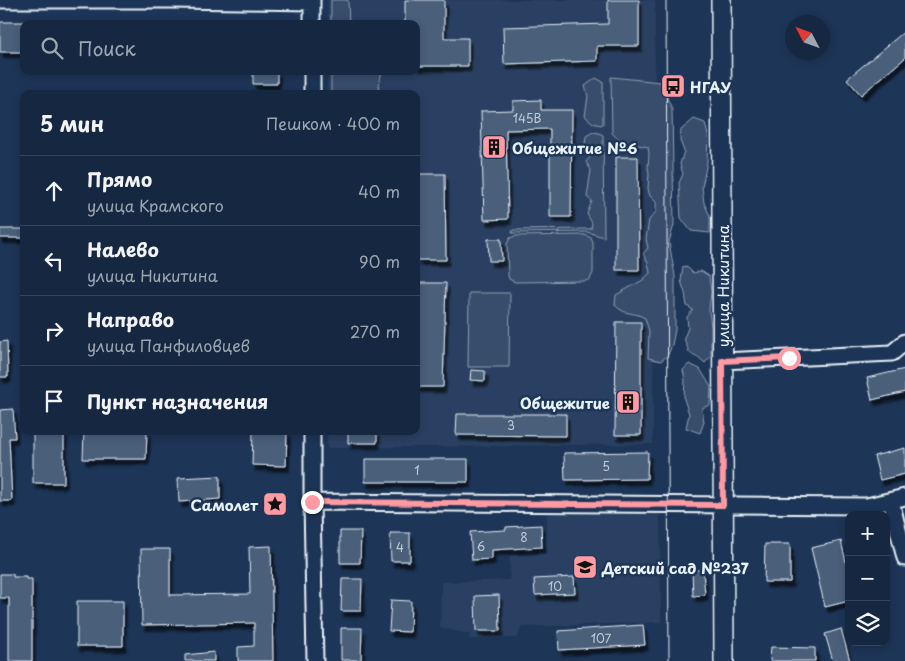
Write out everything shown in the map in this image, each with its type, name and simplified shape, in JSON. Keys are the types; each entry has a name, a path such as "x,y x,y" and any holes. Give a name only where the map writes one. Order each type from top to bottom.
{"main road":[{"name":"улица Никитина","path":"721,0 724,661"}],"street":[{"path":"0,0 312,1 312,20"},
{"path":"312,75 312,90"},
{"path":"722,361 892,353 905,342"},
{"path":"312,435 315,661"},
{"path":"312,502 867,506 898,499 905,558"}],"shaded area":[{"path":"328,0 655,0 653,444 327,448 327,435 420,435 420,90 327,90 328,75 420,75 420,20 328,20"},
{"path":"331,0 348,0 349,20 331,20"},
{"path":"331,75 381,75 378,90 331,90"},
{"path":"611,77 660,82 672,109 674,225 669,242 675,276 675,330 668,355 661,361 648,358 649,331 645,318 622,311 615,305 616,295 643,280 650,273 648,262 643,254 648,248 646,239 649,220 656,212 656,202 650,196 648,189 648,147 624,141 612,133"},
{"path":"596,78 603,82 603,124 601,125 593,123 585,116 588,96 585,86"},
{"path":"694,119 705,123 708,136 707,162 702,187 704,203 710,216 710,233 691,231 681,218 679,183 683,174 680,164 684,151 680,141 681,130"},
{"path":"593,132 603,135 604,237 587,232 512,233 513,230 591,229 592,223 587,214 592,201 587,197 591,170 586,162 591,152 585,144 586,136"},
{"path":"585,235 591,238 593,243 593,273 590,279 586,281 515,282 509,279 507,244 510,238 515,236"},
{"path":"683,266 693,273 701,271 709,276 711,292 709,310 711,356 705,363 689,352 684,338 688,328 687,317 693,310 687,306 681,281"},
{"path":"469,293 510,293 509,367 468,367"},
{"path":"689,364 700,369 711,387 710,405 702,408 704,422 700,433 686,428 689,414 684,399 685,380 683,370"},
{"name":"Детский сад №237","path":"547,514 660,514 661,622 521,627 518,638 469,639 470,634 440,628 441,582 509,580 510,555 547,554"}],"building":[{"path":"405,0 444,0 444,38 468,38 468,66 420,66 420,20 405,20"},
{"path":"608,0 639,0 639,46 597,46 597,61 504,64 503,27 608,24"},
{"path":"0,22 20,22 20,52 0,52"},
{"path":"905,31 905,58 861,95 847,79"},
{"path":"253,75 277,75 277,84 253,84"},
{"path":"541,100 541,110 572,110 571,217 550,217 550,129 506,130 508,219 484,220 481,111 513,110 513,101"},
{"path":"616,157 638,157 639,270 616,270"},
{"path":"420,174 445,174 446,260 420,260"},
{"path":"0,229 20,229 20,238 0,238"},
{"path":"488,239 501,239 502,261 489,261"},
{"path":"420,283 446,283 443,387 420,387"},
{"name":"Общежитие","path":"616,322 641,322 641,435 615,435"},
{"path":"7,341 8,377 0,377 0,342"},
{"path":"905,369 905,392 872,400 867,378"},
{"path":"471,370 485,371 485,381 470,380"},
{"path":"13,409 15,438 9,438 12,501 0,501 0,410"},
{"path":"457,414 566,414 566,436 456,435"},
{"path":"33,435 64,435 64,483 33,483"},
{"path":"84,435 147,435 146,459 83,459"},
{"path":"253,435 287,435 286,466 252,465"},
{"path":"348,435 377,435 377,443 348,443"},
{"path":"905,448 905,474 880,480 874,456"},
{"path":"648,452 647,479 565,480 564,453"},
{"path":"365,459 468,459 468,482 365,482"},
{"path":"220,476 220,499 179,502 178,478"},
{"path":"541,525 542,547 492,550 492,559 472,560 470,532 506,530 506,527"},
{"path":"340,531 361,531 360,563 340,563"},
{"path":"390,533 410,533 410,561 391,561"},
{"path":"841,541 845,558 845,602 825,607 811,548"},
{"path":"765,544 790,544 790,582 764,582"},
{"path":"271,546 273,661 238,661 238,647 254,646 254,623 142,625 141,549 170,549 170,595 250,594 249,547"},
{"path":"692,570 703,570 705,595 693,596"},
{"path":"0,574 13,574 13,577 32,579 32,661 9,661 9,598 0,598"},
{"path":"574,577 575,593 535,595 534,579"},
{"path":"342,579 362,579 361,611 341,611"},
{"path":"499,595 500,631 476,631 475,596"},
{"path":"391,600 411,601 410,632 389,631"},
{"path":"77,601 123,601 123,646 77,646"},
{"path":"643,625 645,645 559,650 558,631"},
{"path":"341,628 362,628 361,660 341,660"},
{"path":"841,629 850,661 833,661 825,634"},
{"path":"771,647 815,648 815,661 770,661"},
{"path":"214,652 214,661 185,661 185,655"}],"tram line":[{"path":"666,0 669,661"}],"place":[{"name":"НГАУ","path":"673,86"},
{"name":"Общежитие №6","path":"494,147"},
{"name":"Общежитие","path":"628,402"},
{"name":"Самолет","path":"275,504"},
{"name":"Детский сад №237","path":"585,567"}],"route":[{"path":"312,502 723,505 722,361 789,358"}]}
